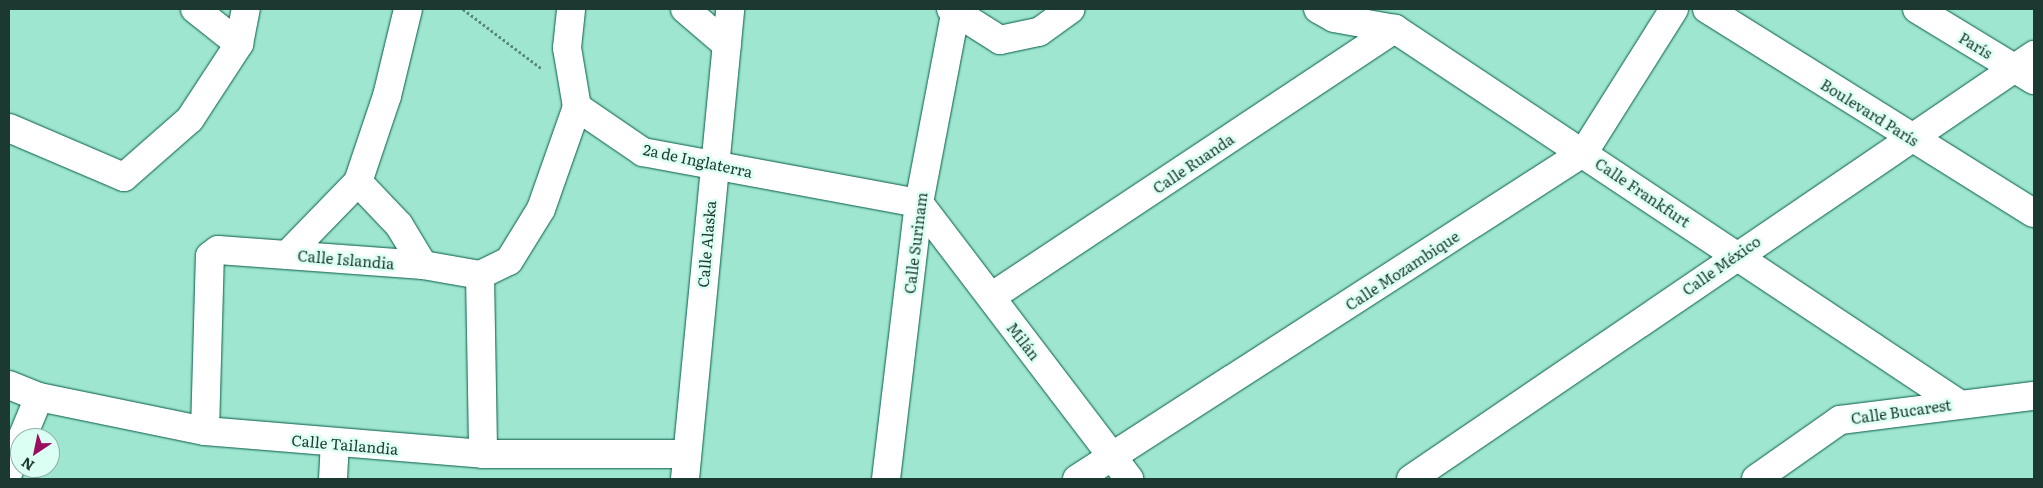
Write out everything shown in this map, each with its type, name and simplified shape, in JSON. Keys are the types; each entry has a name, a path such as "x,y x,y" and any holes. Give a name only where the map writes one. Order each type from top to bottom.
{"street":[{"path":"195,9 239,44"},
{"path":"9,128 124,177 190,119 239,44 246,9"},
{"path":"288,254 358,182 387,96 408,9"},
{"path":"483,454 480,275 509,261 541,209 577,107 566,48 572,9"},
{"path":"685,9 726,45"},
{"name":"Calle Alaska","path":"686,467 713,164 730,9"},
{"path":"954,10 1000,40 1039,32 1071,9"},
{"name":"Calle Frankfurt","path":"1318,9 1334,18 1394,29 1584,152 1956,402"},
{"name":"Calle Mozambique","path":"1077,479 1584,152 1674,9"},
{"name":"Boulevard París","path":"1707,9 1908,137 2034,213"},
{"name":"París","path":"1917,9 2027,67"},
{"name":"Calle Surinam","path":"886,479 919,203 954,10"},
{"name":"Calle Ruanda","path":"990,297 1394,29"},
{"name":"Calle México","path":"1411,479 1908,137 2027,67"},
{"name":"2a de Inglaterra","path":"577,107 643,152 919,203"},
{"path":"358,182 399,226 423,265"},
{"name":"Milán","path":"919,203 1129,479"},
{"name":"Calle Islandia","path":"205,431 210,256 218,250 423,265 480,275"},
{"name":"Calle Tailandia","path":"9,384 39,397 205,431 335,444 686,467"},
{"name":"Calle Bucarest","path":"1756,479 1840,420 1956,402 2034,396"},
{"path":"26,428 39,397"},
{"path":"333,479 335,444"}],"path":[{"path":"464,9 548,75"}]}
